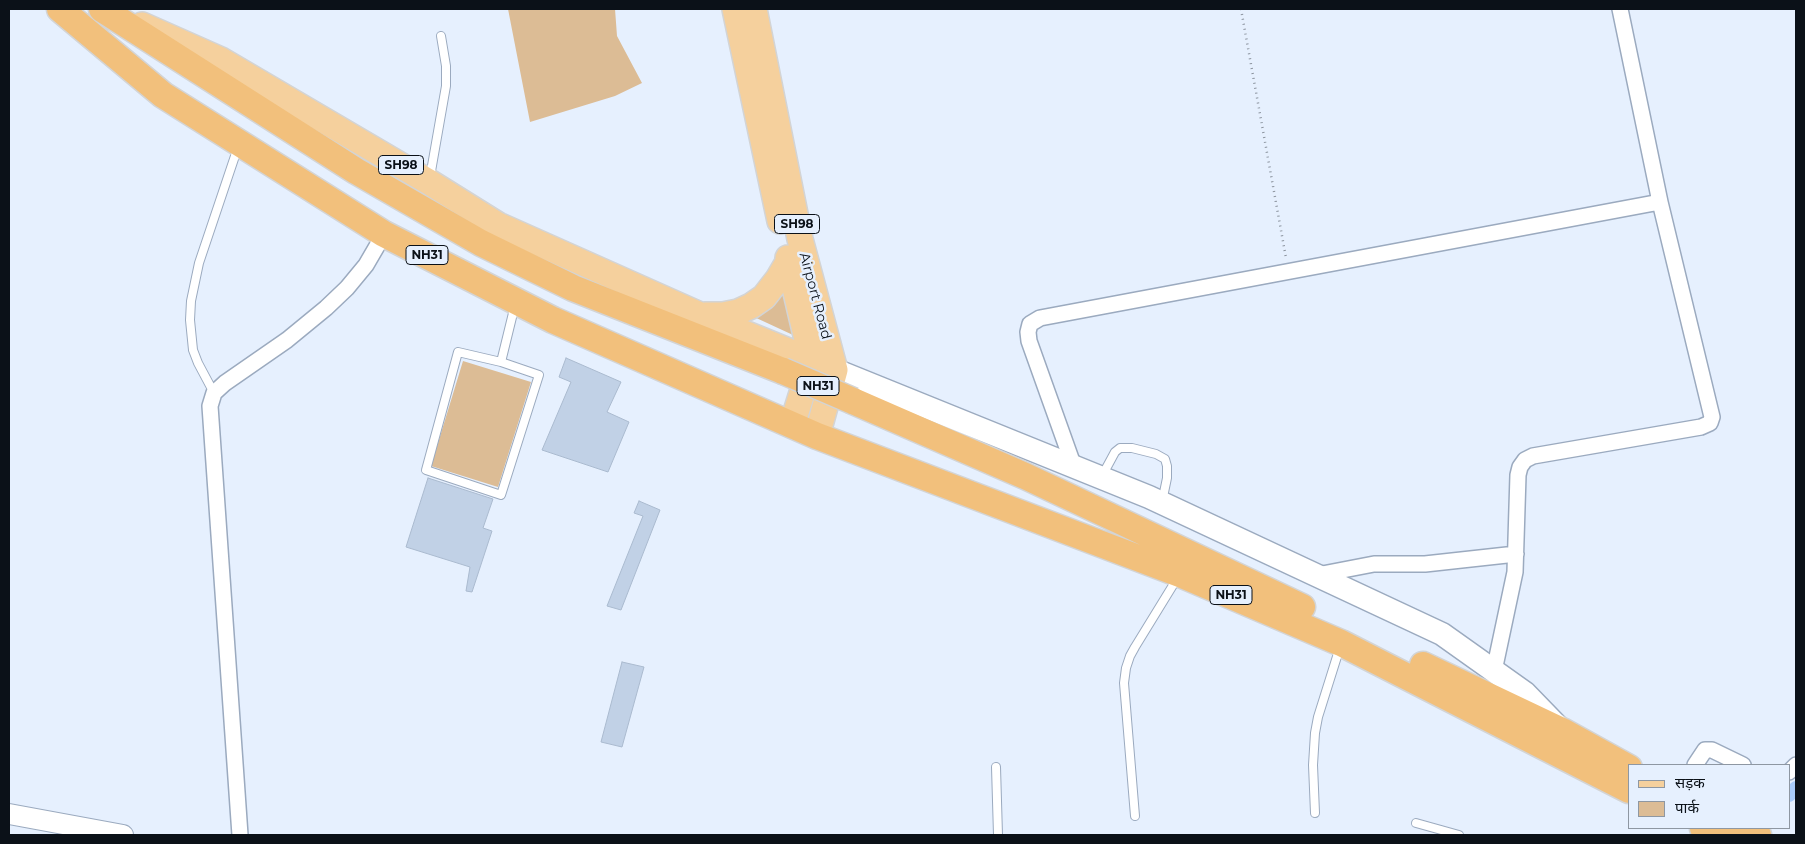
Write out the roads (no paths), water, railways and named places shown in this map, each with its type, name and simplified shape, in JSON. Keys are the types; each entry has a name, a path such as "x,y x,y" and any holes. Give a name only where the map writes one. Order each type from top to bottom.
{"highway":[{"name":"NH31","path":"60,9 164,95 384,234 553,320 817,436 1180,574 1341,643 1628,789"},
{"name":"NH31","path":"104,9 356,171 481,243 572,288 783,370 1025,476 1562,731 1628,767"},
{"path":"1705,829 1719,835"},
{"path":"1745,829 1758,835"}],"main road":[{"name":"SH98","path":"104,9 221,60 429,182 498,225 700,315 835,370"},
{"name":"SH98","path":"736,9 788,262 812,361"},
{"name":"Airport Road","path":"754,9 800,239 835,370"},
{"path":"700,315 723,315 738,312 751,306 764,296 778,279 788,262"},
{"path":"792,425 812,361"},
{"path":"817,436 835,370 1161,502 1442,634 1525,693 1562,731"}],"street":[{"path":"1494,671 1515,572 1518,475 1524,460 1533,456 1701,427 1710,423 1712,417 1660,202 1620,9"},
{"path":"1074,467 1029,341 1028,332 1030,324 1040,318 1660,202"},
{"path":"240,835 210,406 214,393 225,383 287,340 347,288 366,265 384,234"},
{"path":"1317,575 1374,564 1426,564 1516,554"},
{"path":"1696,764 1705,750 1719,752 1741,764"},
{"path":"9,814 111,834"}],"lane":[{"path":"429,182 446,86 446,66 441,36"},
{"path":"214,393 193,350 190,320 191,301 199,263 239,142"},
{"path":"501,362 516,301"},
{"path":"458,352 501,362 539,375 501,495 426,470 458,352"},
{"path":"1101,477 1115,452 1120,448 1132,448 1156,454 1165,459 1167,466 1167,478 1161,502"},
{"path":"1135,816 1124,683 1126,668 1135,647 1180,574"},
{"path":"1315,813 1313,765 1315,732 1341,643"},
{"path":"996,767 998,835"},
{"path":"1416,822 1459,835"}],"waterway":[{"path":"1790,794 1796,788"}]}
